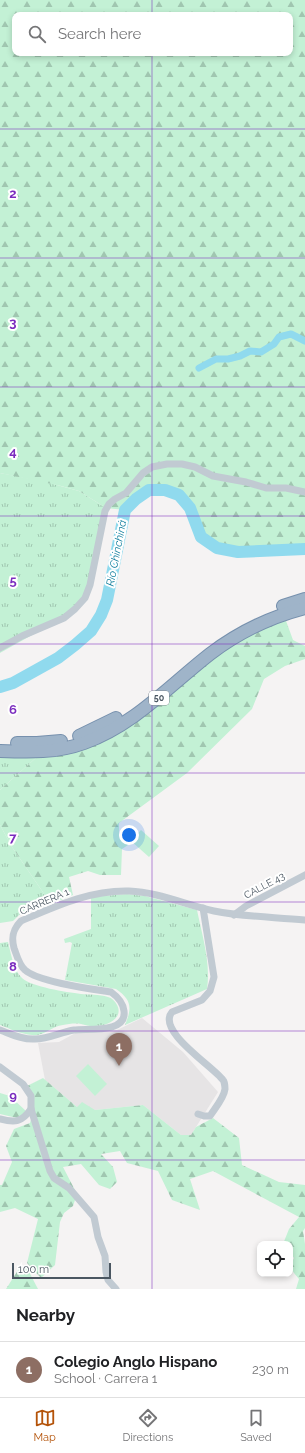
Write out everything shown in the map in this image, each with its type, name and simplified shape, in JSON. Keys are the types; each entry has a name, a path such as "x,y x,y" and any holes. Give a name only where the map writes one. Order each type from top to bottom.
{"highway":[{"name":"50","path":"0,743 54,742 68,739 93,730 122,715 147,698 206,650 234,630 283,606 305,599"},
{"name":"50","path":"0,751 37,752 55,750 83,743 99,737 126,722 153,703 210,654 238,635 279,616 305,608"}],"street":[{"path":"0,648 22,636 64,618 80,604 85,598 90,585 105,511 109,504 126,493 143,473 152,467 167,464 182,464 195,467 213,476 246,482 266,488 286,488 305,492"},
{"name":"CALLE 43","path":"234,915 246,906 305,875"},
{"name":"CARRERA 1","path":"0,1030 23,1038 34,1039 45,1038 82,1029 105,1029 115,1027 122,1022 125,1014 121,1001 111,992 42,979 31,975 24,969 19,961 13,944 12,935 15,926 21,921 74,899 102,893 128,891 145,893 234,915 305,920"},
{"path":"198,1114 210,1116 225,1088 224,1080 192,1051 173,1031 170,1024 170,1016 172,1012 202,1000 210,991 214,977 204,908"},
{"path":"0,1067 23,1084 28,1090 31,1096 28,1114 50,1172 54,1178 69,1188 94,1217 98,1237 105,1256 108,1280 116,1289"},
{"path":"0,1118 15,1120 28,1114"}],"shaded area":[{"path":"142,1018 183,1052 218,1092 191,1135 181,1135 143,1105 95,1110 77,1107 45,1080 38,1043 59,1042 81,1030 117,1030"}],"green space":[{"path":"0,0 305,0 305,549 235,552 217,548 205,540 202,536 188,504 173,492 167,490 155,489 146,492 125,510 106,508 79,491 0,473"},
{"path":"0,473 42,481 79,491 106,508 90,591 73,612 0,653"},
{"path":"285,618 293,640 305,646 305,659 285,666 264,679 252,709 187,773 119,823 119,837 128,845 122,849 121,875 100,875 88,871 69,877 73,895 51,904 12,847 0,825 0,790 38,756 71,751 240,639"},
{"path":"0,756 38,756 0,790"},
{"path":"0,825 12,847 51,904 21,913 13,921 0,923"},
{"path":"141,830 159,846 149,857 131,841"},
{"path":"127,894 145,896 197,910 207,959 208,979 207,989 125,1025 129,1014 128,1001 116,989 65,980 72,943 65,943 64,939 91,929 91,898"},
{"path":"8,942 14,966 22,978 33,984 50,989 109,997 117,1005 119,1010 116,1017 105,1025 92,1026 67,1024 36,1035 20,1032 0,1025 0,943"},
{"path":"88,1064 107,1084 95,1096 76,1076"},
{"path":"43,1078 77,1107 82,1102 95,1110 143,1105 181,1135 191,1135 196,1127 213,1118 239,1138 242,1165 279,1182 305,1185 305,1228 303,1231 305,1244 305,1289 296,1289 299,1279 293,1271 293,1241 284,1241 289,1229 299,1217 213,1171 190,1179 200,1210 172,1200 158,1171 127,1163 120,1151 101,1154 113,1167 117,1182 110,1189 99,1185 81,1164 63,1167 77,1194 73,1206 64,1213 60,1222 55,1265 41,1278 27,1263 38,1219 15,1208 0,1212 0,1185 2,1185 12,1162 6,1146 14,1129 30,1123 33,1112 27,1086"},
{"path":"0,1093 10,1096 27,1112 17,1118 0,1114"},
{"path":"20,1267 27,1268 38,1289 6,1289"}],"waterway":[{"path":"199,368 216,359 228,359 240,356 250,351 261,352 274,344 279,337 291,334 305,341"},
{"name":"Río Chinchiná","path":"0,687 13,683 58,658 91,631 101,615 107,600 125,510 136,499 149,490 165,490 179,495 190,508 201,537 217,548 238,552 305,549"}],"place":[{"name":"Colegio Anglo Hispano","path":"119,1066"}]}
